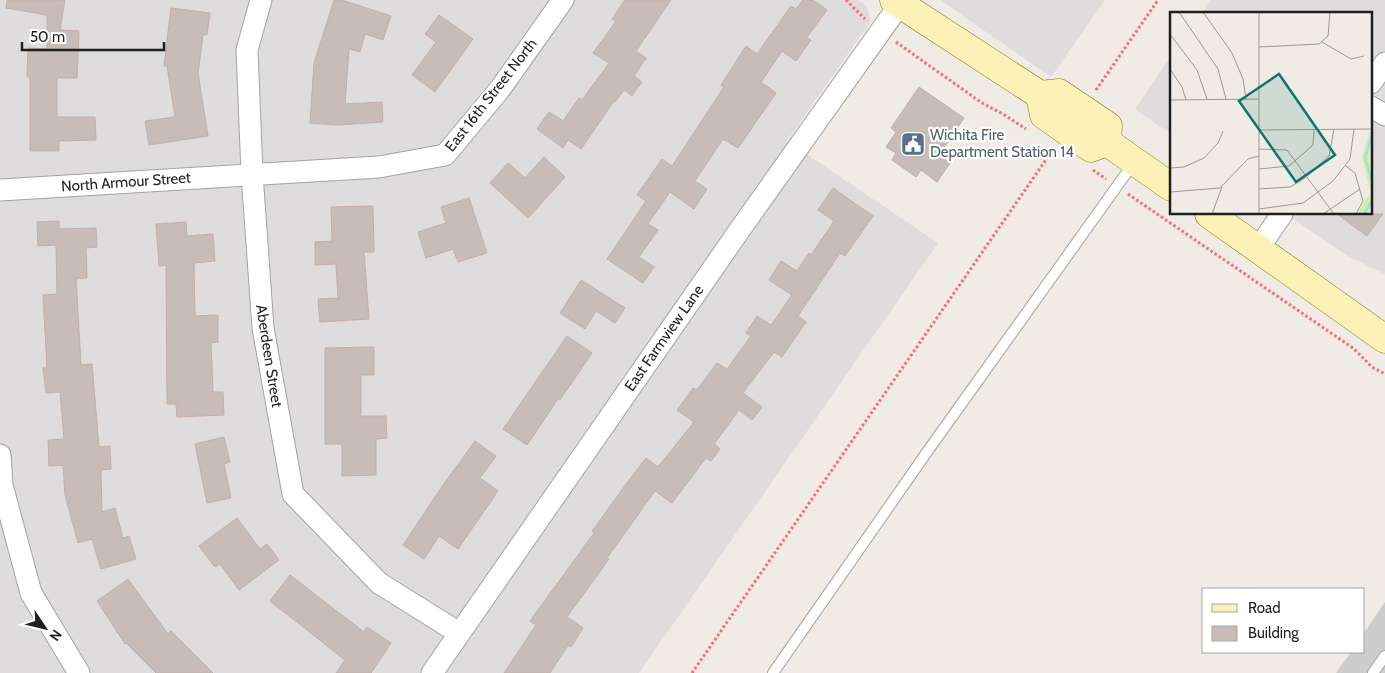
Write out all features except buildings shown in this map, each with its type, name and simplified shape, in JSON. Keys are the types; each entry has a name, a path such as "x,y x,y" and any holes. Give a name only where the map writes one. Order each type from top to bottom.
{"main road":[{"path":"897,2 1040,95 1059,92 1108,126 1107,142 1170,186"},
{"path":"1210,215 1385,339"}],"street":[{"name":"Aberdeen Street","path":"261,0 247,50 252,174 262,328 293,494 379,583 459,633"},
{"name":"East 16th Street North","path":"252,174 378,167 445,155 500,89 563,0"},
{"name":"East Farmview Lane","path":"432,673 897,2"},
{"path":"1372,81 1385,63"},
{"path":"1372,108 1385,115"},
{"name":"North Armour Street","path":"0,190 252,174"},
{"path":"1258,249 1281,215"},
{"path":"0,455 2,485 31,592 78,673"}],"lane":[{"path":"773,673 927,452 1135,161"},
{"path":"1374,673 1385,656"}],"path":[{"path":"1095,91 1158,0"},
{"path":"692,673 1054,148"}],"shaded area":[{"path":"0,0 858,0 867,6 871,21 787,141 938,243 639,673 0,673"},
{"path":"940,0 1105,0 1051,77"},
{"path":"1210,0 1385,0 1385,274 1346,255 1287,215 1372,215 1372,12 1202,12"},
{"path":"1170,57 1170,133 1135,109"},
{"path":"1385,602 1385,673 1336,673 1350,653 1365,653 1365,632"}],"place":[{"name":"Wichita Fire Department Station 14","path":"913,144"}]}
